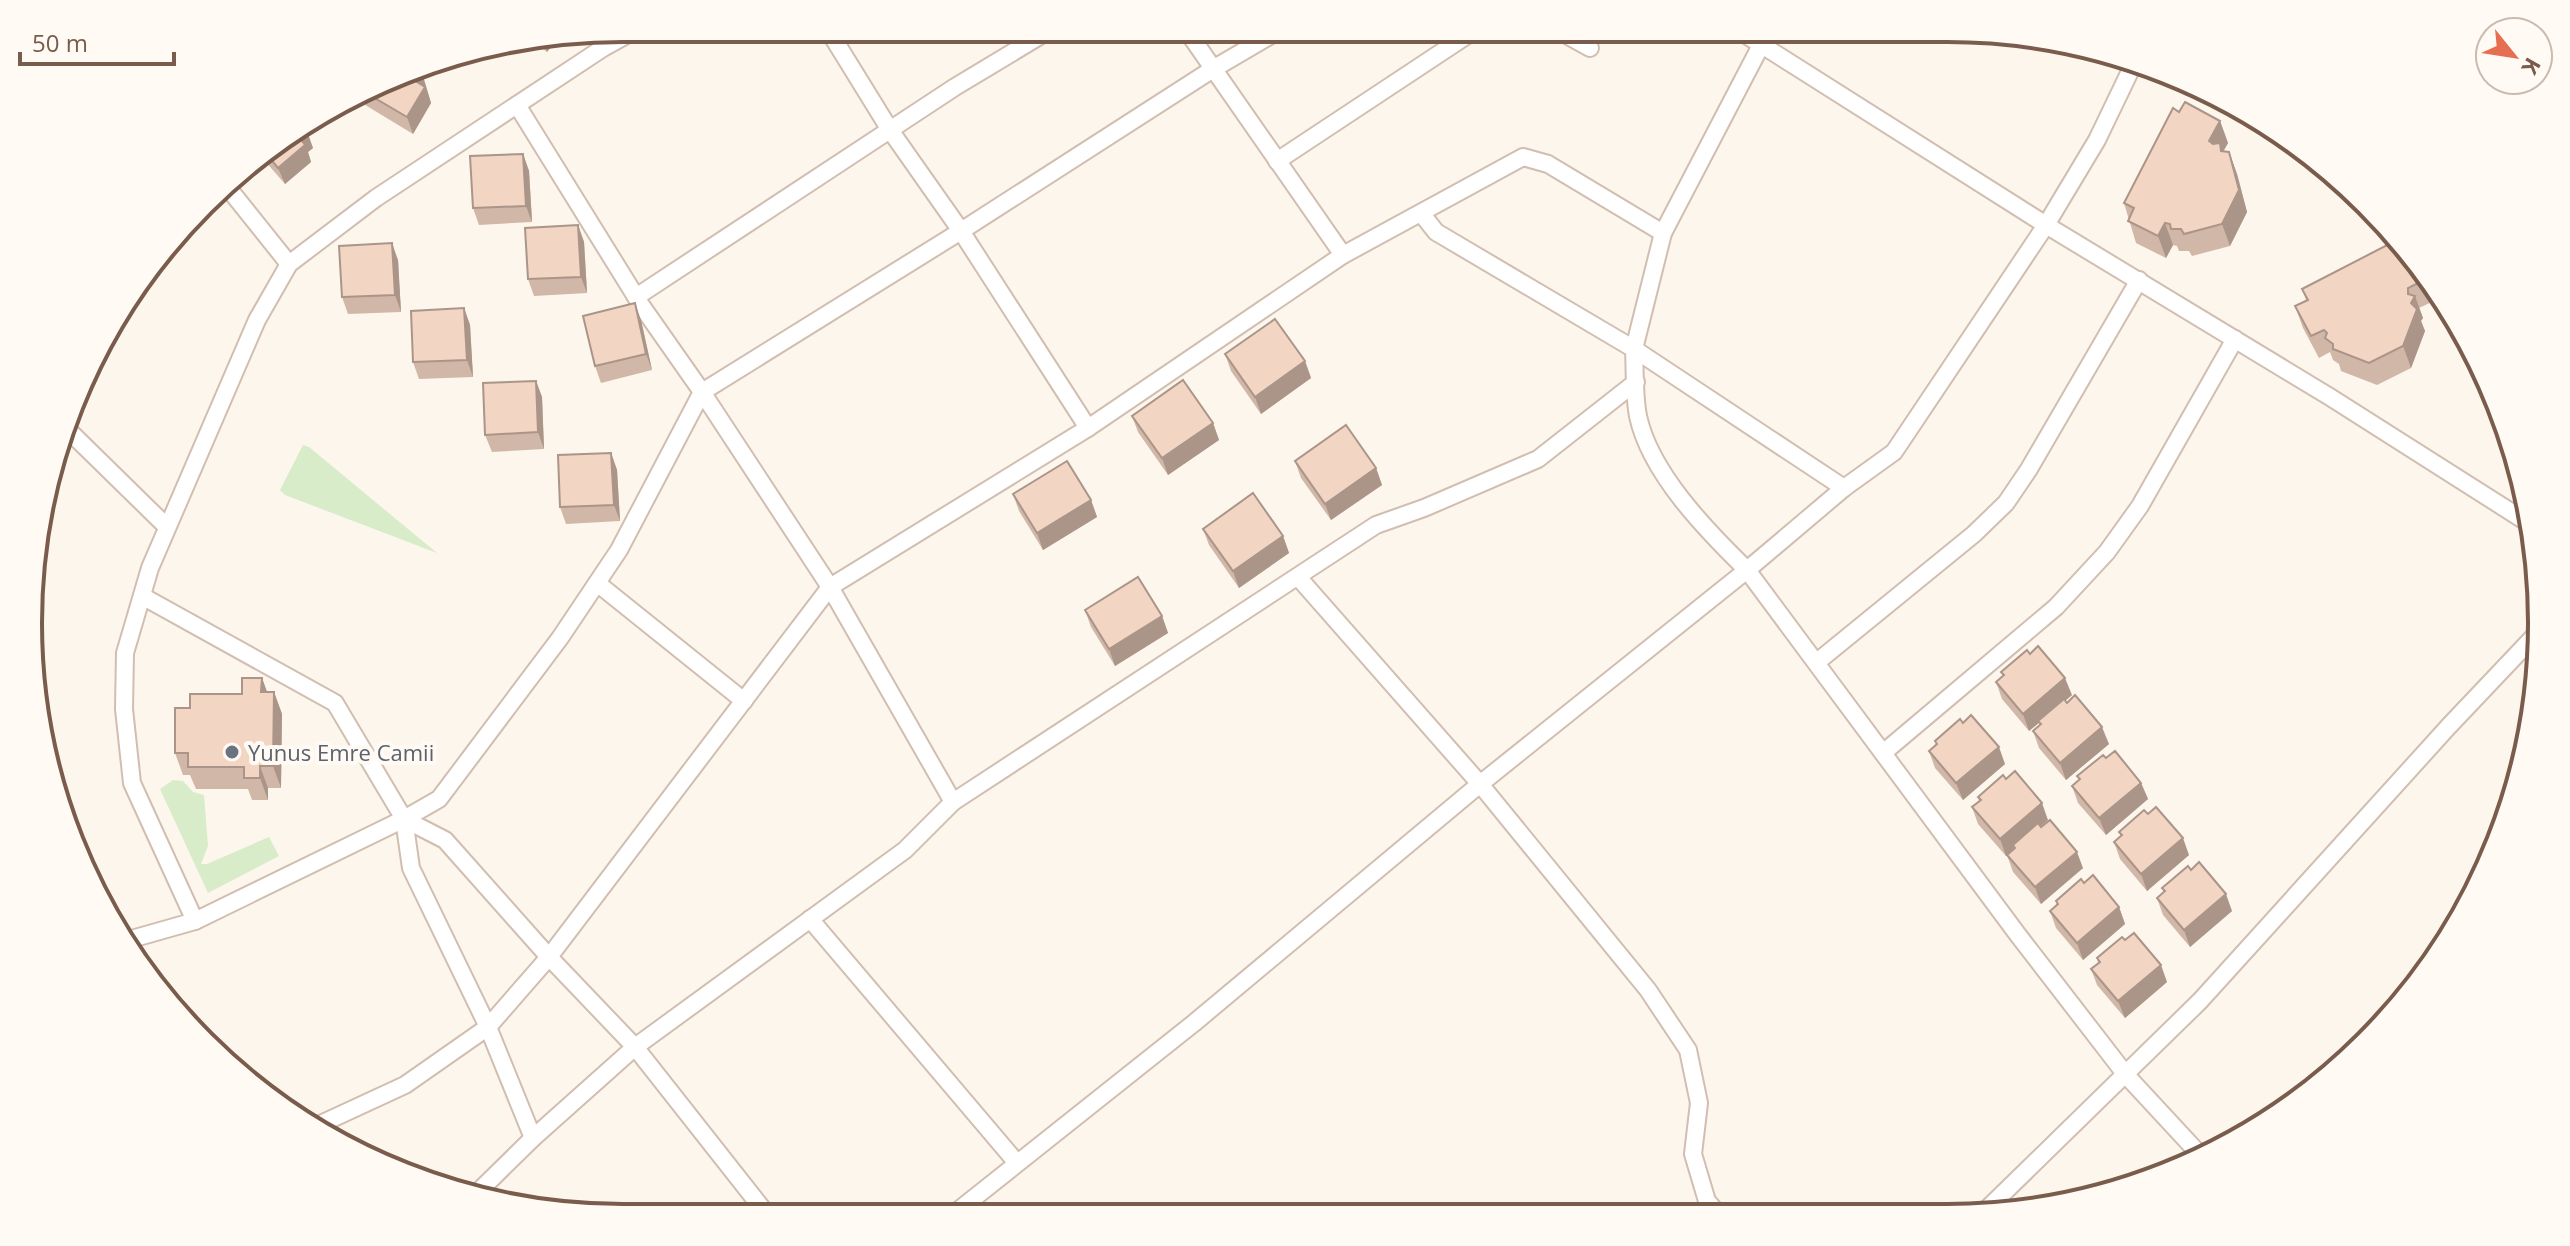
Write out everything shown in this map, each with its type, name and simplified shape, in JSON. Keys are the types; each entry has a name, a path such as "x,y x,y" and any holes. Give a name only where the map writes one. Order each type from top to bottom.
{"street":[{"path":"195,921 132,783 124,709 125,653 167,527 257,320 289,264 376,198 613,42"},
{"path":"836,42 890,130 961,231 1088,428"},
{"path":"636,297 890,130 1031,42"},
{"path":"1195,42 1343,255"},
{"path":"135,938 195,921 439,799 560,638 619,550 702,392 1259,42"},
{"path":"1277,161 1457,42"},
{"path":"1579,42 1590,48"},
{"path":"2194,1149 2126,1075 1747,570 1706,530 1660,470 1638,417 1634,349 1663,233 1761,43 2046,225 2518,517"},
{"path":"966,1204 1206,1013 1480,784 1747,570 1844,488 1894,452 2046,225 2097,140 2130,72"},
{"path":"517,105 636,297 830,587 953,802"},
{"path":"325,1122 405,1085 488,1027 549,957 830,587 1088,428 1343,255 1523,157 1548,164 1663,233"},
{"path":"232,193 289,264"},
{"path":"1421,213 1436,232 1634,349 1844,488"},
{"path":"1817,662 1974,534 2006,503 2139,280"},
{"path":"1883,753 2056,607 2107,552 2140,506 2235,339"},
{"path":"484,1187 635,1047 905,850 953,802 1376,525 1538,459 1636,382"},
{"path":"73,435 167,527"},
{"path":"1298,577 1480,784 1648,990 1688,1050 1699,1103 1693,1154 1710,1204"},
{"path":"597,583 744,701"},
{"path":"142,596 335,703 404,819 411,868 488,1027 533,1138"},
{"path":"1994,1202 2200,1001 2527,643"},
{"path":"404,819 445,840 549,957 635,1047 759,1204"},
{"path":"810,919 1017,1163"}],"green space":[{"path":"303,445 437,553 285,495 280,490"},
{"path":"173,780 183,781 193,792 204,795 208,846 201,864 269,837 279,856 208,893 160,789"}],"building":[{"path":"418,80 417,82 425,87 407,117 375,98"},
{"path":"2185,102 2220,121 2209,141 2220,143 2221,151 2229,152 2239,190 2222,224 2184,234 2181,229 2171,229 2170,224 2165,223 2158,236 2128,221 2134,208 2124,203 2173,108 2179,112"},
{"path":"301,139 305,145 278,168 272,160"},
{"path":"523,154 526,206 473,208 470,156"},
{"path":"578,225 581,277 528,279 525,228"},
{"path":"392,243 395,295 342,297 339,246"},
{"path":"2388,245 2418,283 2408,288 2408,294 2415,296 2411,303 2417,309 2403,346 2369,363 2333,349 2333,344 2325,338 2327,333 2324,330 2311,336 2295,306 2308,300 2302,289"},
{"path":"635,303 646,354 595,366 583,316"},
{"path":"464,308 467,360 413,362 411,311"},
{"path":"1275,319 1305,361 1255,397 1225,354"},
{"path":"1183,380 1213,423 1162,458 1132,416"},
{"path":"536,381 538,432 485,435 483,383"},
{"path":"1346,425 1376,468 1325,504 1295,461"},
{"path":"611,453 614,505 560,507 558,455"},
{"path":"1067,461 1091,500 1037,533 1013,494"},
{"path":"1253,493 1283,536 1233,571 1203,529"},
{"path":"1138,577 1162,616 1109,649 1085,610"},
{"path":"2038,646 2065,678 2023,714 1996,682 2004,675 2001,672 2027,650 2030,654"},
{"name":"Yunus Emre Camii","path":"242,678 262,678 261,692 274,692 273,766 260,766 260,778 244,778 244,767 188,767 188,753 175,753 175,708 190,708 190,694 242,694"},
{"path":"2075,695 2102,727 2060,763 2033,731 2041,724 2038,721 2064,699 2067,703"},
{"path":"1971,715 1999,747 1956,783 1929,751 1937,744 1935,741 1960,719 1963,723"},
{"path":"2115,751 2141,783 2099,818 2072,786 2080,779 2077,776 2103,755 2106,758"},
{"path":"2015,771 2042,803 2000,839 1972,807 1981,800 1978,797 2003,775 2006,779"},
{"path":"2156,807 2183,838 2141,874 2114,842 2122,835 2119,832 2144,810 2148,814"},
{"path":"2050,820 2077,852 2035,887 2007,855 2015,848 2013,845 2038,823 2041,827"},
{"path":"2199,862 2226,894 2184,930 2157,898 2165,891 2162,888 2188,866 2191,870"},
{"path":"2093,875 2119,907 2077,943 2050,911 2058,904 2056,901 2081,879 2084,883"},
{"path":"2134,933 2161,965 2118,1001 2091,969 2100,962 2097,958 2122,937 2125,940"}],"place":[{"name":"Yunus Emre Camii","path":"232,752"}]}
